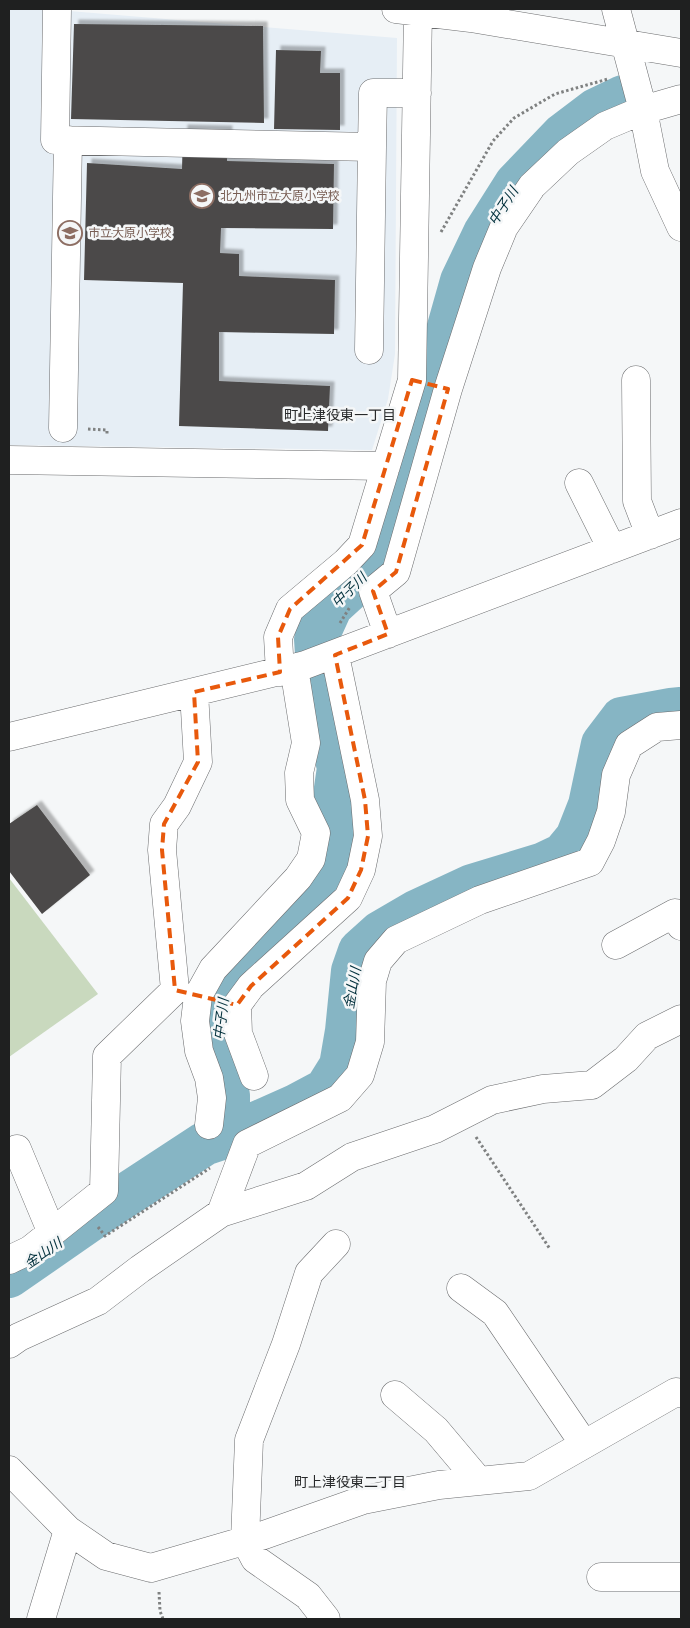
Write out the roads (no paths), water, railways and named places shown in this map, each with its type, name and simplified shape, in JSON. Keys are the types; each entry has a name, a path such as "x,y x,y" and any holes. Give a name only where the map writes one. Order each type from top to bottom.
{"street":[{"path":"57,9 55,140 372,146"},
{"path":"616,9 643,110 655,172 681,227"},
{"path":"9,1260 30,1250 104,1191 107,1056 210,999 251,986 348,898 361,870 368,836 365,800 309,664 278,637 290,609 346,562 362,544 412,380 417,93 407,10 681,53"},
{"path":"369,350 373,93 417,93"},
{"path":"388,634 373,591 396,572 448,389 487,268 504,227 532,186 568,152 605,126 643,110 681,99"},
{"path":"63,428 68,140"},
{"path":"412,380 448,389"},
{"path":"636,380 637,501 650,535"},
{"path":"9,460 386,466"},
{"path":"579,483 612,549"},
{"path":"9,737 309,664 681,523"},
{"path":"209,1125 212,1098 209,1078 199,1051 195,1021 210,999 213,969 298,878 311,859 316,833 300,800 300,773 306,743 309,664"},
{"path":"194,692 198,762 176,806 164,824 162,850 210,999 238,1033 254,1076"},
{"path":"221,1213 247,1144 340,1098 360,1075 370,1042 372,981 378,961 396,940 480,900 590,862 601,842 611,812 616,775 629,745 657,727 681,725"},
{"path":"616,945 675,913 681,926"},
{"path":"9,1344 19,1337 98,1301 140,1269 221,1213 306,1186 352,1157 435,1130 492,1100 543,1089 592,1085 626,1059 647,1036 681,1018"},
{"path":"17,1149 52,1233"},
{"path":"326,1619 308,1596 255,1559 245,1540 249,1440 286,1344 309,1273 336,1244"},
{"path":"461,1288 495,1314 584,1444"},
{"path":"9,1470 68,1530 106,1556 151,1568 245,1540 363,1500 439,1485 529,1476 676,1392 681,1392"},
{"path":"395,1396 436,1430 479,1481"},
{"path":"41,1619 68,1530"},
{"path":"601,1577 681,1577"}],"waterway":[{"name":"中子川","path":"225,1137 228,1096 216,1037 224,993 245,966 339,875 347,850 347,818 335,795 339,768 319,683 316,639 331,606 379,562 462,281 485,233 516,184 563,135 596,110 623,97"},
{"name":"金山川","path":"9,1276 117,1201 204,1144 225,1137 296,1106 326,1090 341,1066 347,1031 353,971 360,951 380,933 416,912 472,886 544,864 563,855 577,838 590,805 603,744 622,719 681,709"}],"place":[{"name":"北九州市立大原小学校","path":"202,196"},
{"name":"市立大原小学校","path":"70,233"}],"district":[{"name":"町上津役東一丁目","path":"340,415"},
{"name":"町上津役東二丁目","path":"350,1482"}]}
